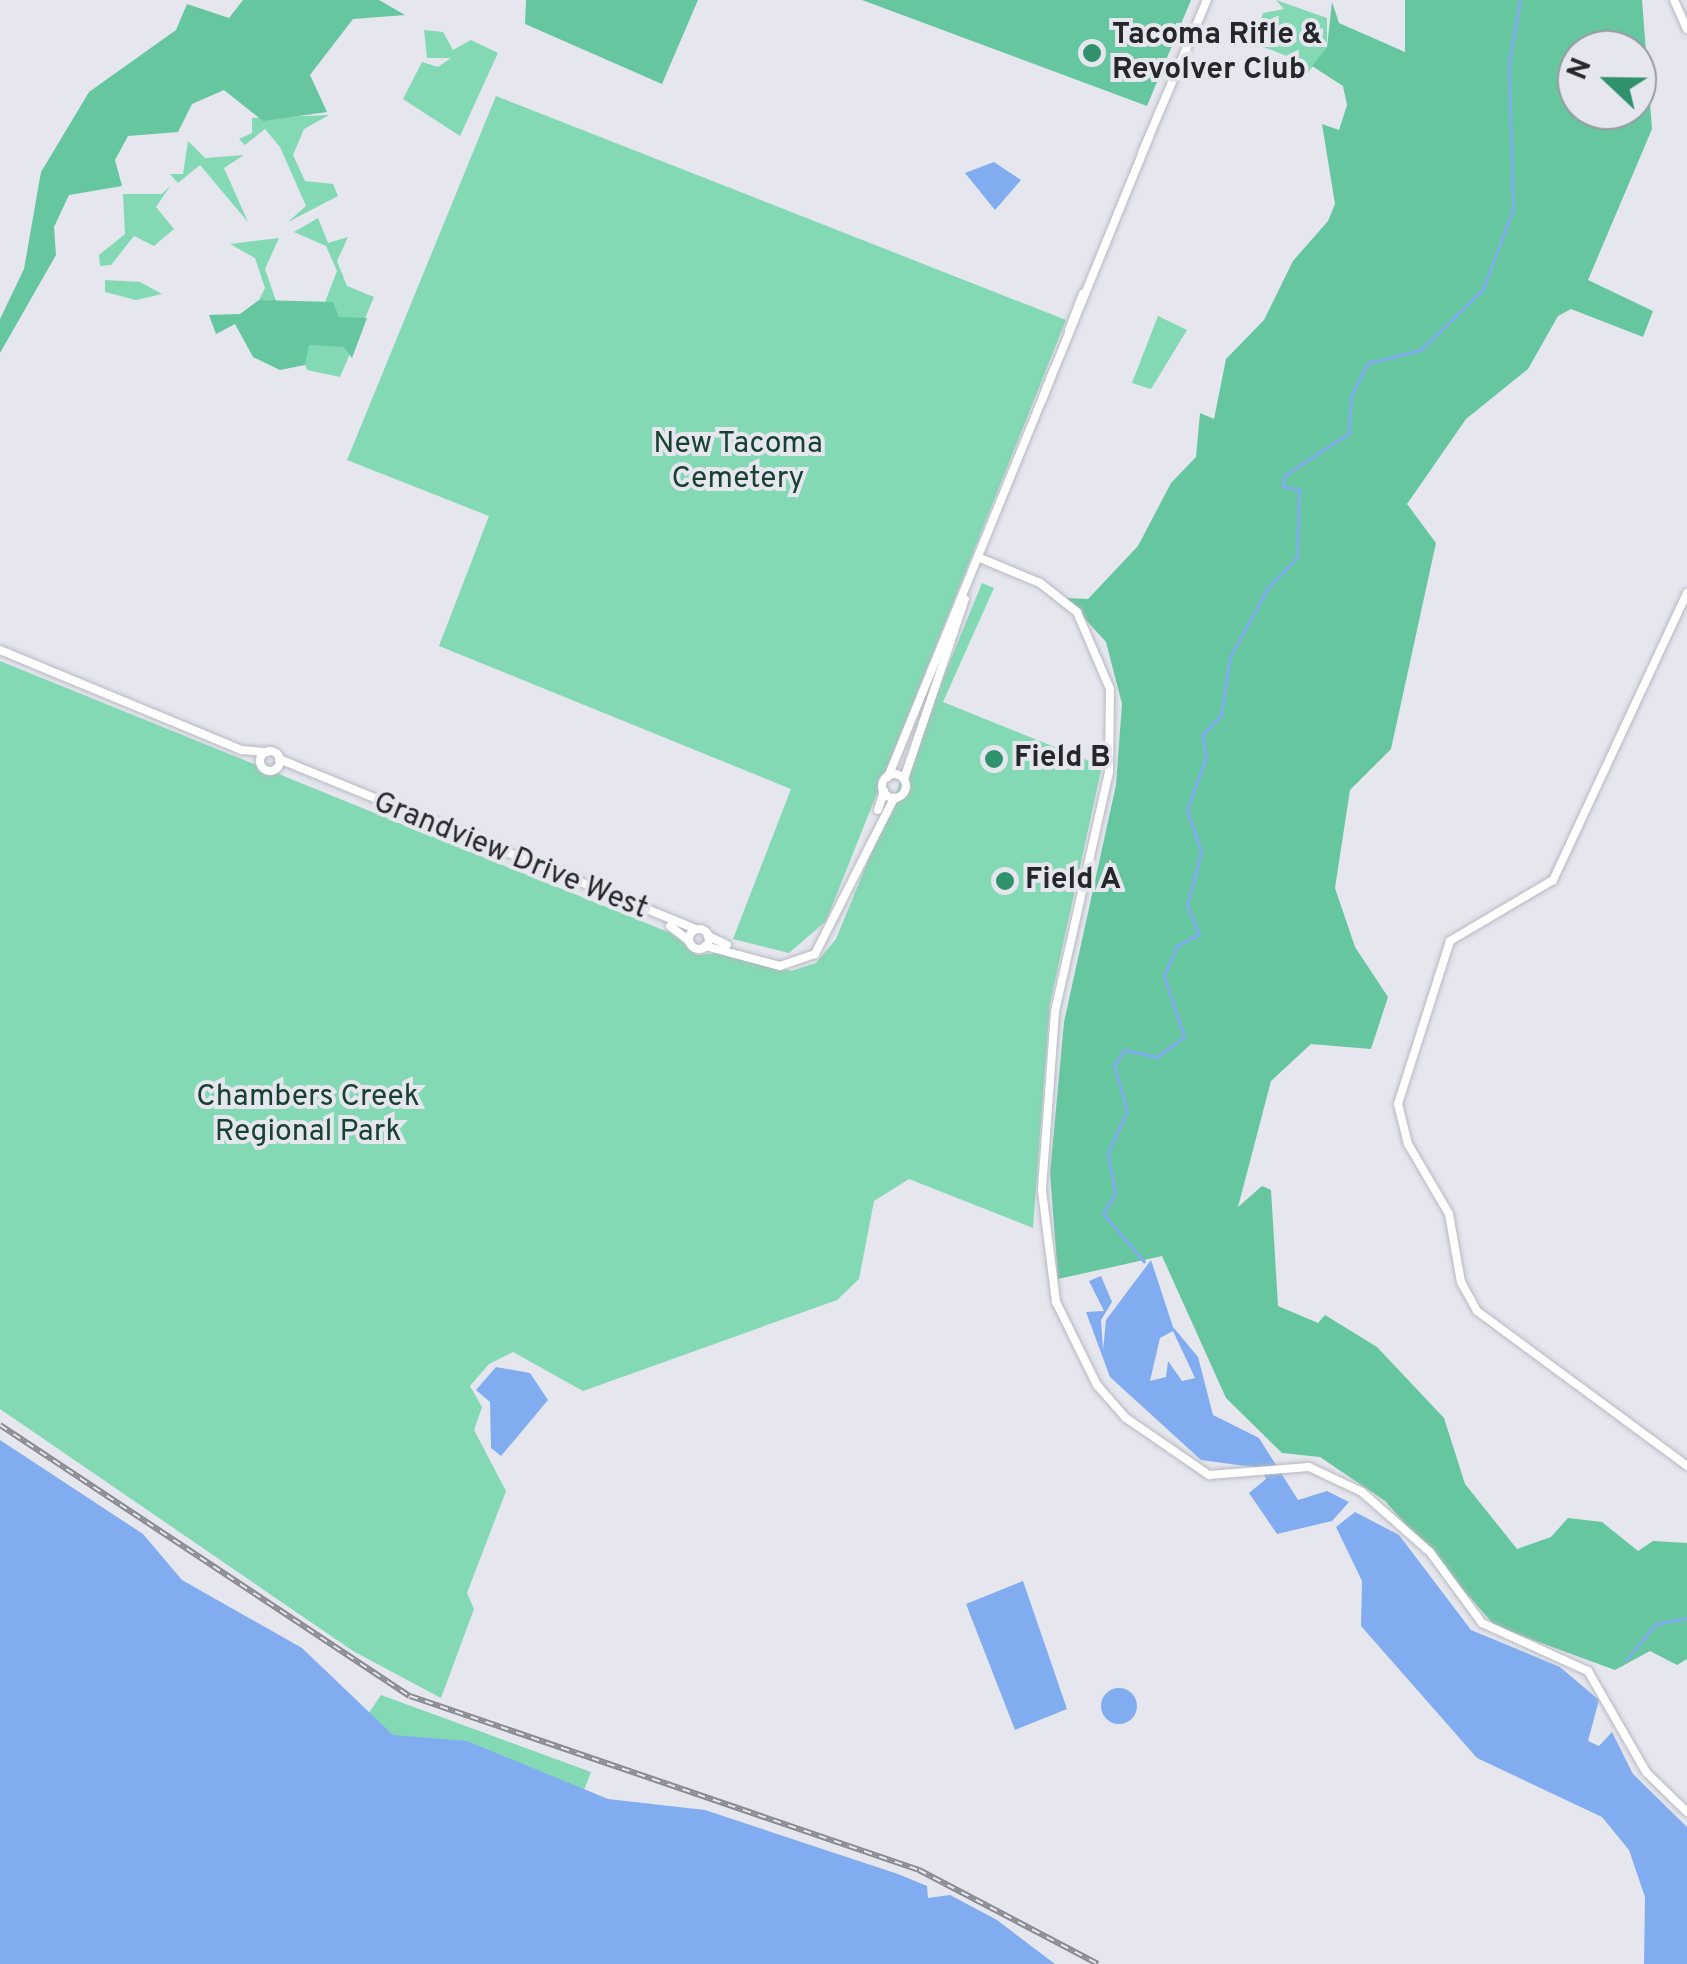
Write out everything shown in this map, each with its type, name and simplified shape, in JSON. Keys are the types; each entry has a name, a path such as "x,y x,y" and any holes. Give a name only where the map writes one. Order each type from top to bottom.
{"street":[{"path":"1674,0 1687,29"},
{"path":"966,595 888,776 833,922 808,956 770,961 708,936 706,946 780,966 808,956 830,938 904,779 980,558 1203,2"},
{"path":"980,558 1040,583 1077,612 1110,689 1109,772 1052,1043 1042,1207 1056,1302 1097,1385 1126,1418 1209,1475 1316,1469 1350,1484 1430,1552 1482,1623 1588,1671 1646,1772 1687,1812"},
{"path":"1687,593 1553,880 1450,941 1399,1093 1403,1134 1452,1224 1465,1294 1575,1387 1687,1466"},
{"path":"0,652 242,750 260,764 267,752 242,750"},
{"name":"Grandview Drive West","path":"267,752 301,774 708,936"},
{"path":"275,770 279,760"},
{"name":"Grandview Drive West","path":"260,764 301,774"},
{"path":"888,776 904,779"},
{"name":"Grandview Drive West","path":"324,783 706,946"},
{"path":"884,791 894,798"},
{"path":"689,941 696,929"}],"green space":[{"path":"243,0 379,0 405,15 353,19 310,75 327,112 263,121 224,90 192,104 178,132 128,136 115,160 122,186 69,195 54,227 56,255 0,353 0,319 24,269 41,172 89,92 176,30 187,4 229,18"},
{"path":"526,0 698,0 662,84 525,24"},
{"name":"Tacoma Rifle & Revolver Club","path":"862,0 1191,0 1147,106"},
{"path":"1276,0 1327,18 1327,47 1302,81 1302,62 1253,43 1263,13 1284,9"},
{"path":"1405,0 1642,0 1644,30 1557,30 1557,130 1652,130 1588,280 1653,311 1643,337 1571,309 1558,316 1528,369 1466,419 1407,504 1436,543 1391,749 1350,790 1335,888 1355,947 1388,997 1371,1049 1311,1044 1271,1081 1238,1207 1262,1186 1271,1190 1278,1306 1318,1323 1325,1315 1377,1347 1444,1418 1465,1484 1517,1549 1551,1537 1568,1518 1602,1522 1638,1551 1653,1541 1687,1543 1687,1659 1677,1665 1650,1651 1615,1670 1495,1626 1385,1501 1320,1457 1282,1453 1226,1398 1162,1256 1058,1279 1050,1173 1064,1022 1116,785 1122,704 1106,642 1066,598 1088,599 1138,546 1171,483 1196,457 1200,413 1214,419 1226,359 1264,320 1293,261 1328,221 1335,204 1322,124 1339,130 1347,105 1343,86 1312,66 1327,47 1332,2 1339,23 1405,52"},
{"path":"424,30 443,32 453,50 471,40 498,53 460,136 403,99 422,62 438,67 451,58 427,58"},
{"name":"New Tacoma Cemetery","path":"496,96 1066,320 826,921 789,953 733,939 791,789 439,646 489,516 347,460"},
{"path":"329,115 304,129 293,155 305,181 333,184 338,196 288,222 306,206 280,147 265,129 245,145 239,139 252,133 252,118"},
{"path":"188,141 205,158 244,155 224,168 248,222 200,165 178,183 170,174 183,174"},
{"path":"171,185 156,207 174,229 154,246 134,236 111,265 100,266 99,255 125,234 123,194 162,194"},
{"path":"318,218 328,243 348,237 337,261 347,286 374,297 340,377 307,370 303,359 337,271 326,246 294,232"},
{"path":"279,238 265,269 276,301 259,300 265,288 255,258 230,244"},
{"path":"105,280 140,282 162,294 136,300 105,292"},
{"path":"259,300 333,302 339,317 367,318 352,358 344,347 309,345 305,365 280,370 253,357 235,324 216,334 209,315 240,314"},
{"path":"1158,316 1187,330 1151,389 1132,383"},
{"name":"Chambers Creek Regional Park","path":"982,583 994,588 943,702 1102,766 1050,1004 1033,1228 909,1179 874,1201 859,1279 837,1300 583,1391 513,1352 489,1364 470,1386 482,1407 474,1430 506,1491 467,1593 474,1609 441,1698 353,1651 0,1409 0,661 673,934 697,955 727,952 791,971 816,963 836,939"},
{"path":"381,1695 591,1772 574,1816 351,1739"}],"water":[{"path":"994,162 1021,180 995,210 965,173"},
{"path":"1151,1260 1173,1327 1198,1357 1213,1415 1259,1438 1298,1500 1327,1491 1349,1502 1332,1521 1277,1534 1249,1493 1266,1479 1261,1468 1201,1460 1110,1377 1086,1312 1104,1311 1089,1281 1101,1276 1112,1302 1101,1320 1103,1350 1106,1320","holes":["1173,1331 1195,1378 1182,1381 1168,1361 1166,1377 1150,1381 1160,1338"]},
{"path":"496,1367 530,1373 548,1400 501,1456 491,1448 490,1402 476,1390"},
{"path":"0,1440 143,1534 182,1580 302,1648 393,1735 467,1741 608,1799 705,1810 898,1874 927,1886 928,1898 950,1895 997,1920 1055,1964 0,1964"},
{"path":"1355,1512 1399,1535 1471,1630 1560,1667 1599,1700 1588,1741 1599,1746 1612,1732 1633,1774 1687,1827 1687,1964 1644,1964 1645,1897 1629,1850 1602,1817 1477,1758 1361,1626 1362,1581 1336,1527"},
{"path":"1023,1581 1067,1709 1015,1730 966,1604"},
{"path":"1119,1688 1132,1693 1137,1706 1132,1719 1119,1724 1106,1719 1101,1706 1106,1693"}],"waterway":[{"path":"1144,1262 1103,1214 1115,1193 1108,1153 1127,1111 1114,1066 1124,1050 1157,1057 1184,1037 1164,976 1177,946 1199,934 1187,906 1201,852 1187,810 1206,757 1202,735 1221,715 1230,657 1267,589 1297,557 1299,490 1283,487 1285,475 1349,433 1351,396 1368,363 1421,350 1483,289 1513,209 1509,63 1520,0"},
{"path":"1626,1660 1656,1624 1687,1618"}],"railway":[{"path":"0,1425 410,1696 919,1870 1098,1964"}],"place":[{"name":"Tacoma Rifle & Revolver Club","path":"1092,53"},
{"name":"Field B","path":"994,759"},
{"name":"Field A","path":"1005,881"}]}
